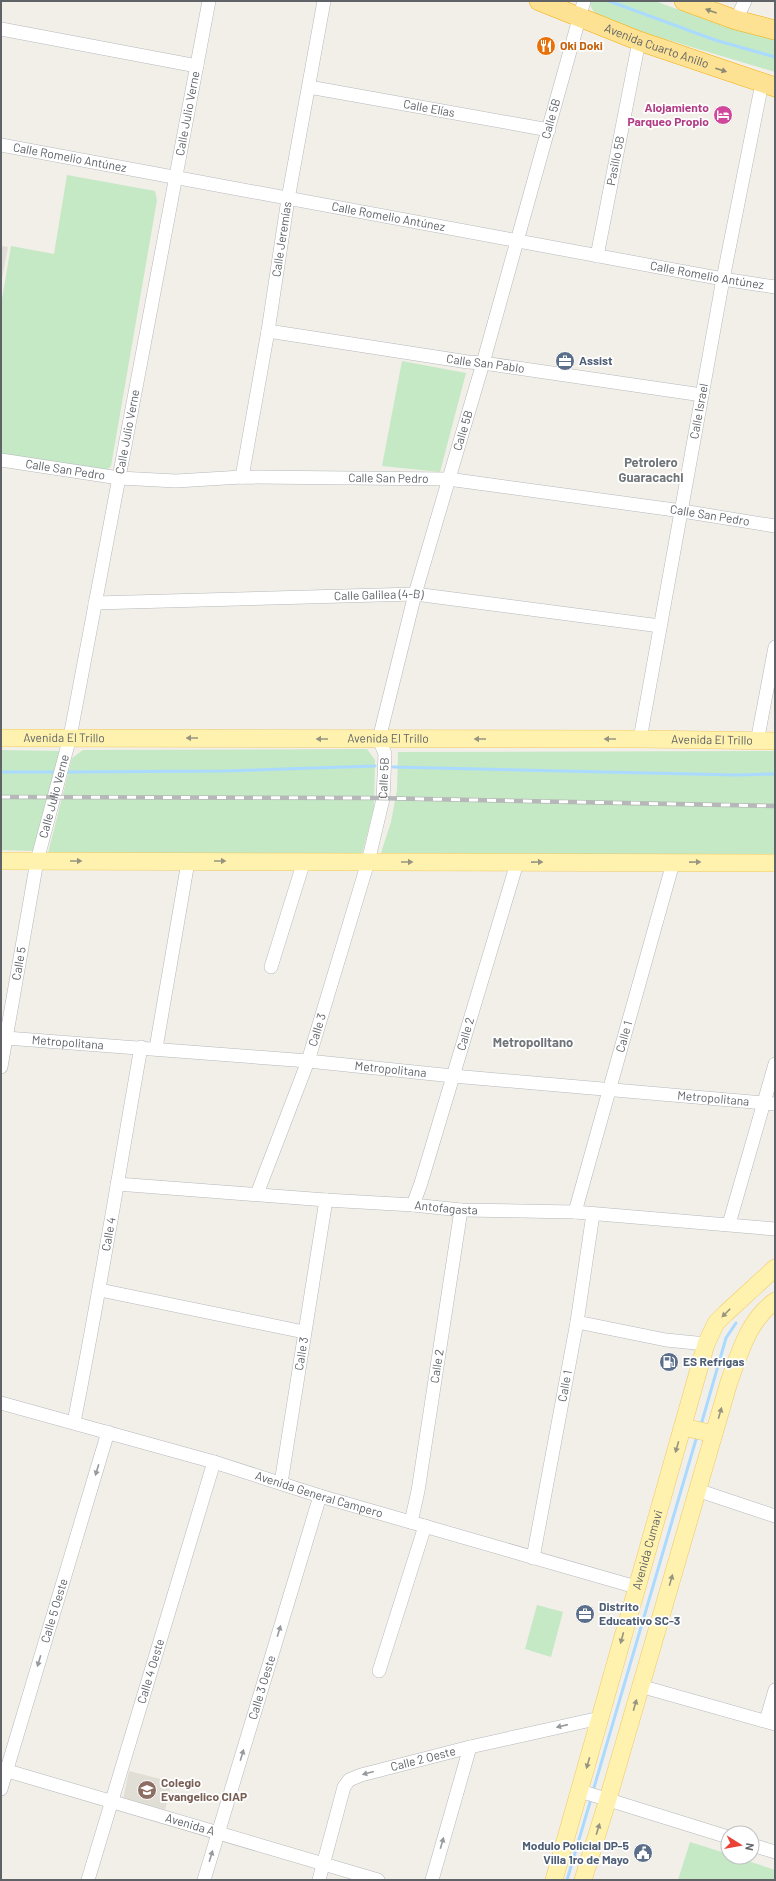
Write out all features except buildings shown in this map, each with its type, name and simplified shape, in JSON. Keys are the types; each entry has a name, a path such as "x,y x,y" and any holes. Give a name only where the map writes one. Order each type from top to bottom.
{"highway":[{"name":"Avenida Cuarto Anillo","path":"539,1 582,9 639,41 768,85"},
{"path":"684,1 736,20 775,30"}],"main road":[{"name":"Avenida El Trillo","path":"1,738 69,740 640,739 757,742 775,741"},
{"path":"1,861 775,862"},
{"name":"Avenida Cumavi","path":"583,1880 594,1795 600,1718 636,1587 687,1428 706,1344 716,1323 775,1268"},
{"path":"740,1300 760,1315"},
{"name":"Avenida Cumavi","path":"554,1880 594,1795 640,1686 697,1490 711,1434 729,1382 749,1330 760,1315 775,1301"},
{"path":"687,1428 711,1434"}],"street":[{"name":"Calle Julio Verne","path":"36,861 69,740 209,1"},
{"name":"Calle Jeremías","path":"242,477 268,331 288,199 324,1"},
{"path":"736,20 745,1"},
{"name":"Calle 5B","path":"368,862 383,799 385,754 379,739 415,594 518,242 582,9"},
{"path":"1,29 197,66"},
{"name":"Pasillo 5B","path":"597,256 639,41"},
{"name":"Calle Israel","path":"640,739 723,280 768,85"},
{"name":"Calle Elías","path":"309,86 549,130"},
{"name":"Calle Romelio Antúnez","path":"1,145 723,280 775,287"},
{"name":"Calle San Pablo","path":"268,331 468,362 702,395"},
{"name":"Calle San Pedro","path":"1,460 119,478 176,481 242,477 448,479 682,511 775,526"},
{"name":"Calle Galilea (4-B)","path":"95,603 415,594 660,626"},
{"path":"757,742 775,647"},
{"name":"Calle 5","path":"1,1067 6,1038 7,998 36,861"},
{"path":"271,967 304,861"},
{"path":"156,1048 188,862"},
{"name":"Calle 3","path":"257,1194 308,1061 368,862"},
{"name":"Calle 2","path":"413,1205 517,862"},
{"name":"Calle 1","path":"576,1212 673,863"},
{"name":"Metropolitana","path":"6,1038 156,1048 308,1061 453,1076 769,1104"},
{"name":"Calle 4","path":"74,1422 100,1290 141,1047"},
{"path":"729,1224 769,1104 775,1064"},
{"name":"Antofagasta","path":"117,1184 413,1205 462,1210 576,1212 775,1229"},
{"name":"Calle 3","path":"281,1483 326,1200"},
{"name":"Calle 2","path":"411,1522 418,1491 462,1210"},
{"name":"Calle 1","path":"533,1558 577,1322 593,1214"},
{"path":"100,1290 304,1332"},
{"path":"577,1322 666,1340 706,1344"},
{"name":"Avenida General Campero","path":"1,1405 74,1422 214,1462 320,1496 636,1587"},
{"name":"Calle 5 Oeste","path":"1,1789 4,1770 108,1432"},
{"name":"Calle 4 Oeste","path":"88,1880 214,1462"},
{"path":"697,1490 775,1516"},
{"name":"Calle 3 Oeste","path":"204,1880 320,1496"},
{"path":"379,1671 425,1526"},
{"path":"640,1686 770,1722 775,1690"},
{"name":"Calle 2 Oeste","path":"319,1880 344,1786 350,1780 362,1775 470,1747 600,1718"},
{"path":"432,1880 470,1747"},
{"name":"Avenida A","path":"4,1770 378,1880"},
{"path":"594,1795 720,1834"},
{"path":"760,1847 775,1852"}],"shaded area":[{"path":"1,246 8,247 1,284"},
{"name":"Colegio Evangelico CIAP","path":"129,1771 172,1782 165,1810 123,1799"}],"green space":[{"path":"590,1 655,1 726,27 775,40 775,72 598,19 591,7"},
{"path":"67,175 155,191 157,200 111,466 105,472 1,454 1,305 11,246 54,254"},
{"path":"402,361 466,373 440,472 382,466"},
{"path":"367,749 375,760 374,807 361,858 47,857 72,758 83,750"},
{"path":"1,750 60,751 33,851 1,850"},
{"path":"775,751 775,858 379,859 391,822 397,790 398,752"},
{"path":"537,1605 563,1612 551,1657 525,1649"},
{"path":"690,1842 720,1851 720,1865 760,1865 775,1870 775,1880 678,1880"}],"waterway":[{"path":"609,1 715,40 775,57"},
{"path":"65,772 224,771 375,766"},
{"path":"393,767 736,775 775,774"},
{"path":"1,772 58,772"},
{"path":"701,1425 726,1338 736,1323"},
{"path":"593,1791 697,1436"},
{"path":"567,1880 591,1799"}],"railway":[{"path":"1,797 375,798 775,806"}],"place":[{"name":"Oki Doki","path":"546,46"},
{"name":"Alojamiento Parqueo Propio","path":"723,115"},
{"name":"Assist","path":"565,361"},
{"name":"ES Refrigas","path":"669,1362"},
{"name":"Distrito Educativo SC-3","path":"585,1614"},
{"name":"Colegio Evangelico CIAP","path":"147,1790"},
{"name":"Modulo Policial DP-5 Villa 1ro de Mayo","path":"643,1853"}],"district":[{"name":"Petrolero Guaracachi","path":"651,470"},
{"name":"Metropolitano","path":"533,1042"}]}
